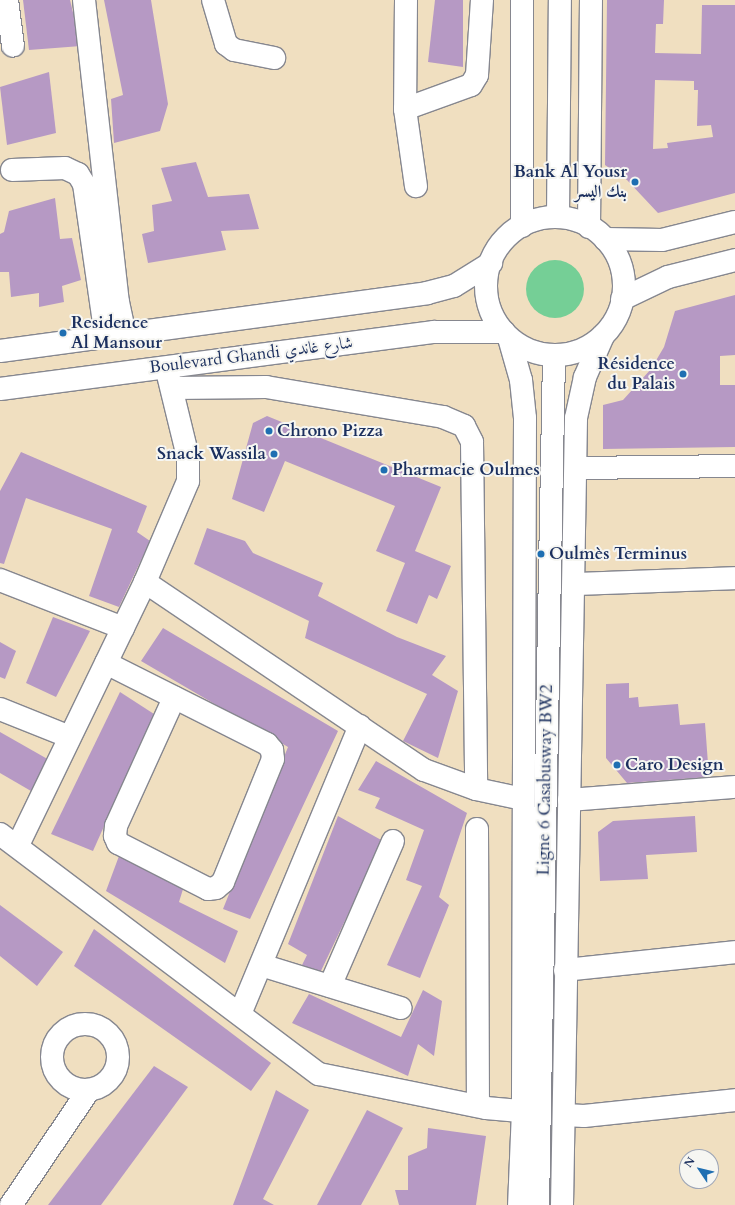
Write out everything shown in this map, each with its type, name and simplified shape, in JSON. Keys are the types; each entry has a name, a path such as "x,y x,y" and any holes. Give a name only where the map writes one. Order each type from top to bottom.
{"street":[{"path":"7,0 13,46"},
{"path":"84,0 118,302 116,335"},
{"path":"213,0 226,44 234,50 274,58"},
{"path":"406,0 405,109 416,186"},
{"path":"405,109 471,85 477,75 482,0"},
{"path":"522,0 522,226"},
{"path":"558,217 560,0"},
{"path":"562,1205 565,970 579,396 603,336 622,299 621,267 597,233 591,0"},
{"path":"12,170 65,168 78,174 84,184 116,335"},
{"path":"519,1205 523,1111 525,401 506,335 488,303 487,279 491,263 503,242 522,226 558,217 597,233 662,240 735,222"},
{"path":"622,299 668,277 735,260"},
{"path":"0,351 427,293 454,286 491,263"},
{"name":"Boulevard Ghandi شارع غاندي","path":"0,389 166,365 434,332 506,335"},
{"path":"506,335 530,351 554,356 575,352 603,336"},
{"name":"Ligne 6 Casabusway BW2","path":"538,1205 554,356"},
{"path":"18,845 123,628 188,481 190,468 166,365"},
{"path":"172,388 266,387 443,417 464,426 470,433 476,789"},
{"path":"577,468 735,466"},
{"path":"574,584 735,578"},
{"path":"0,580 123,628"},
{"path":"144,582 424,770 476,789 523,799"},
{"path":"106,663 267,744 272,750 273,759 223,882 216,888 201,886 118,843 115,836 116,826 174,698"},
{"path":"0,709 70,737"},
{"path":"240,1014 360,726"},
{"path":"569,800 735,787"},
{"path":"476,829 478,1106"},
{"path":"0,834 18,845 319,1074 478,1106 523,1111"},
{"path":"330,986 393,841"},
{"path":"565,970 735,952"},
{"path":"260,965 401,1008"},
{"path":"11,1205 89,1090"},
{"path":"564,1115 584,1116 735,1100"}],"green space":[{"path":"549,260 561,260 576,268 584,283 584,295 576,310 561,318 549,318 534,310 526,295 526,283 534,268"}],"building":[{"path":"23,0 70,0 81,46 29,50"},
{"path":"104,0 151,0 168,104 160,131 114,143 111,99 123,95"},
{"path":"435,0 463,0 463,67 428,62"},
{"path":"607,0 664,0 663,24 656,24 655,53 701,54 702,5 735,5 735,193 658,213 627,180 605,165","holes":["655,80 694,81 694,90 698,90 697,126 711,125 713,137 667,143 668,148 653,149"]},
{"path":"49,72 56,133 7,145 0,87"},
{"path":"196,162 208,197 249,194 259,229 221,231 226,250 148,263 142,234 154,231 152,205 172,201 161,168"},
{"path":"55,198 60,239 72,238 81,280 62,286 64,302 39,307 39,293 11,297 9,272 0,272 0,234 4,232 9,211"},
{"name":"Résidence du Palais","path":"735,295 735,355 720,356 720,385 735,385 735,447 603,449 603,405 623,400 651,369 664,347 675,311"},
{"path":"267,416 441,487 415,551 451,566 437,599 429,595 417,624 386,611 405,563 376,551 395,506 285,461 264,512 232,499 253,423"},
{"path":"21,452 147,506 137,532 150,541 119,607 89,596 112,529 26,498 4,564 0,563 0,491"},
{"path":"207,528 245,541 253,553 323,583 318,596 397,637 446,656 432,675 458,691 438,758 403,741 427,694 305,638 309,621 194,564"},
{"path":"53,617 90,631 56,697 26,683"},
{"path":"163,628 338,731 250,919 223,909 288,747 141,661"},
{"path":"0,642 16,651 5,679 0,677"},
{"path":"629,683 629,698 638,697 639,707 678,704 680,725 705,723 709,777 627,783 606,758 606,684"},
{"path":"120,692 154,714 93,851 51,834"},
{"path":"0,732 51,761 31,791 0,773"},
{"path":"376,761 467,813 439,897 449,905 420,978 387,965 422,886 406,880 424,830 375,808 380,798 358,790"},
{"path":"338,816 383,841 319,975 302,965 307,955 288,944"},
{"path":"695,816 697,852 646,855 648,879 600,881 598,832 613,821"},
{"path":"119,856 184,886 179,902 238,931 225,963 106,891"},
{"path":"0,905 63,952 37,986 0,956"},
{"path":"94,929 271,1063 251,1091 74,966"},
{"path":"423,990 442,1001 434,1056 418,1044 408,1076 292,1023 309,994 401,1037"},
{"path":"154,1066 188,1087 101,1205 48,1205"},
{"path":"276,1090 309,1110 263,1199 274,1205 233,1205"},
{"path":"367,1110 403,1128 361,1205 317,1205"},
{"path":"428,1128 486,1136 476,1205 399,1205 395,1190 408,1190 408,1156 427,1148"}],"place":[{"name":"Bank Al Yousr بنك اليسر","path":"635,182"},
{"name":"Residence Al Mansour","path":"63,333"},
{"name":"Résidence du Palais","path":"683,374"},
{"name":"Chrono Pizza","path":"269,431"},
{"name":"Snack Wassila","path":"274,454"},
{"name":"Pharmacie Oulmes","path":"384,470"},
{"name":"Oulmès Terminus","path":"541,554"},
{"name":"Caro Design","path":"617,765"}]}
